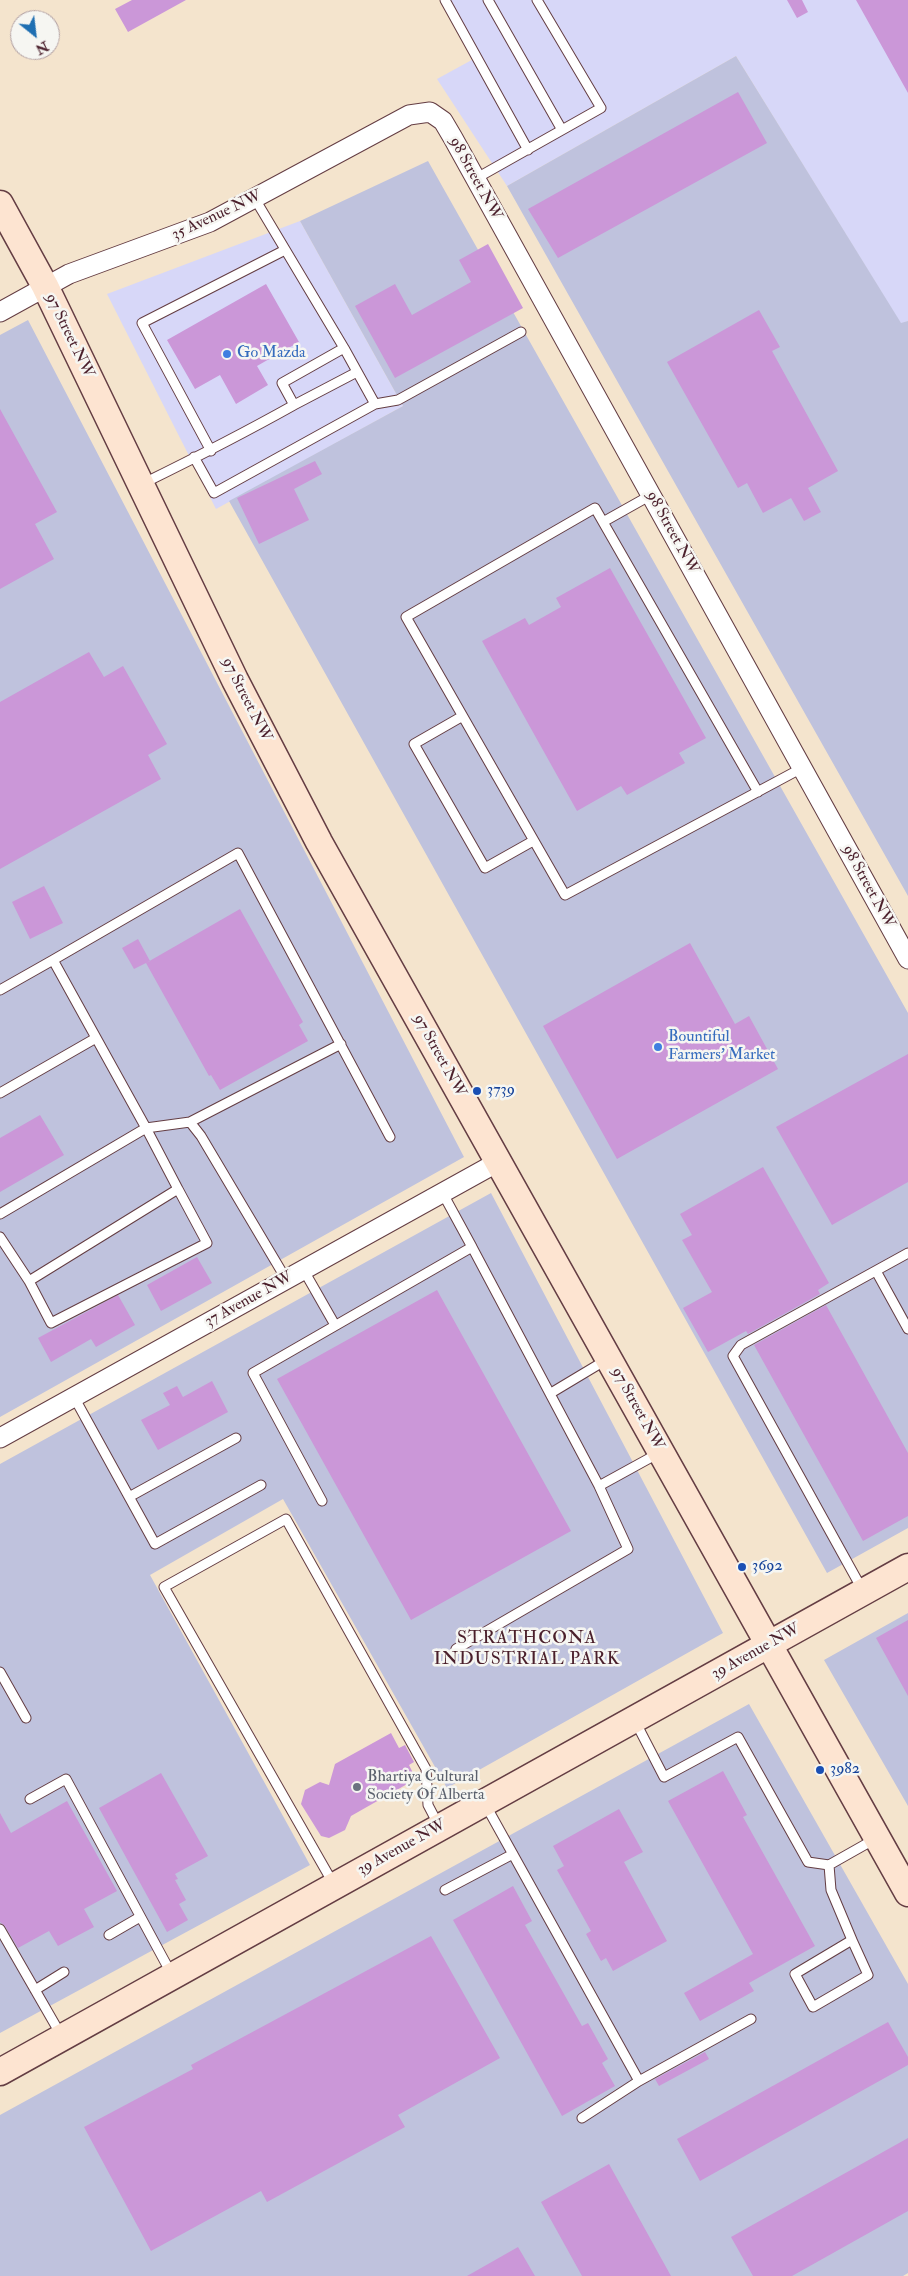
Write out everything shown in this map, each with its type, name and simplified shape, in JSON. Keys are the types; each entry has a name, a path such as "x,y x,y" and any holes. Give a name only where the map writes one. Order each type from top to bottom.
{"street":[{"name":"98 Street NW","path":"430,112 443,121 908,959"},
{"name":"35 Avenue NW","path":"0,312 69,274 210,222 409,115 430,112"},
{"name":"97 Street NW","path":"0,204 45,286 235,680 315,833 908,1893"},
{"name":"37 Avenue NW","path":"0,1438 498,1162"},
{"name":"39 Avenue NW","path":"0,2072 908,1567"}],"lane":[{"path":"445,0 528,150"},
{"path":"488,0 562,130"},
{"path":"475,179 601,108 538,0"},
{"path":"255,199 344,348 375,404"},
{"path":"211,450 142,323 285,250"},
{"path":"194,457 214,493 375,404 398,400 522,332"},
{"path":"294,406 282,383 344,348"},
{"path":"141,484 211,450 357,372"},
{"path":"603,522 650,495"},
{"path":"758,792 595,508 406,617 565,895 758,792 802,768"},
{"path":"461,716 414,744 485,868 533,841"},
{"path":"0,990 238,853 390,1137"},
{"path":"0,1237 29,1281 51,1324 207,1243 53,960"},
{"path":"0,1094 96,1038"},
{"path":"0,1214 146,1128 190,1122 341,1044"},
{"path":"190,1122 201,1136 286,1279"},
{"path":"29,1281 178,1189"},
{"path":"442,1192 551,1393 599,1486 628,1550 456,1649"},
{"path":"322,1501 253,1373 472,1248"},
{"path":"863,1592 733,1356 741,1345 908,1253"},
{"path":"303,1269 335,1325"},
{"path":"876,1271 908,1329"},
{"path":"551,1393 609,1359"},
{"path":"74,1396 155,1544 261,1484"},
{"path":"130,1497 236,1438"},
{"path":"599,1486 661,1451"},
{"path":"334,1886 164,1588 286,1519 426,1769 428,1805 440,1827"},
{"path":"0,1672 26,1718"},
{"path":"634,1719 664,1777 738,1737 808,1862 829,1865 878,1838"},
{"path":"30,1799 66,1779 172,1976"},
{"path":"484,1803 639,2081"},
{"path":"445,1890 513,1854"},
{"path":"829,1865 831,1890 868,1975 813,2007 795,1974 852,1940"},
{"path":"109,1935 140,1917"},
{"path":"0,1928 62,2037"},
{"path":"35,1990 64,1972"},
{"path":"582,2118 639,2081 751,2019"}],"shaded area":[{"path":"445,0 908,0 908,321 901,324 736,56 507,186 437,79 479,56"},
{"path":"736,56 901,323 908,321 908,896 507,186"},
{"path":"428,161 908,1013 908,1528 827,1573 229,501 403,406 300,221"},
{"path":"300,221 403,406 216,509 107,294"},
{"path":"28,320 464,1157 0,1417 0,335"},
{"path":"491,1193 723,1633 447,1788 283,1499 150,1575 310,1865 0,2033 0,1464"},
{"path":"908,1613 908,1806 824,1660"},
{"path":"749,1704 908,1984 908,2273 903,2276 0,2276 0,2115"}],"building":[{"path":"132,0 186,0 128,32 115,9"},
{"path":"787,0 802,0 808,12 797,18"},
{"path":"856,0 908,0 908,93"},
{"path":"738,92 767,143 558,258 528,209"},
{"path":"488,244 523,308 395,378 355,306 395,284 412,315 471,282 459,260"},
{"name":"Go Mazda","path":"266,284 299,342 257,366 268,385 236,404 220,375 195,389 167,340"},
{"path":"759,310 780,347 772,351 838,471 808,488 821,512 804,521 791,498 763,513 747,483 738,488 667,362"},
{"path":"0,409 57,512 35,524 54,559 0,589"},
{"path":"315,461 322,474 294,489 309,520 259,544 237,498"},
{"path":"610,568 706,738 679,753 685,763 627,795 621,786 577,811 482,641 525,618 529,625 561,607 556,598"},
{"path":"89,652 104,677 123,666 167,744 148,755 161,779 0,869 0,702"},
{"path":"44,886 63,923 30,939 12,902"},
{"path":"240,909 303,1022 299,1025 308,1041 220,1090 211,1075 209,1076 146,963"},
{"path":"138,939 150,961 134,969 122,948"},
{"path":"690,943 735,1024 749,1016 778,1069 617,1159 543,1026"},
{"path":"908,1054 908,1182 832,1225 776,1127"},
{"path":"40,1115 64,1155 0,1192 0,1138"},
{"path":"763,1167 829,1283 818,1290 820,1294 748,1334 746,1331 708,1352 683,1308 712,1292 682,1240 692,1235 680,1214"},
{"path":"197,1257 212,1283 161,1311 147,1285"},
{"path":"437,1290 571,1531 411,1620 277,1379"},
{"path":"118,1295 135,1325 96,1347 91,1339 51,1362 38,1338"},
{"path":"826,1305 908,1453 908,1516 863,1541 754,1345"},
{"path":"212,1381 228,1412 158,1450 141,1420 170,1405 163,1393 177,1386 183,1397"},
{"path":"908,1620 908,1696 876,1638"},
{"name":"Bhartiya Cultural Society Of Alberta","path":"391,1733 399,1748 405,1745 414,1762 409,1765 416,1779 351,1816 345,1830 329,1838 321,1836 301,1804 305,1790 320,1782 329,1785 335,1764"},
{"path":"723,1771 747,1815 743,1817 815,1946 749,1983 754,1991 700,2021 684,1993 753,1954 668,1801"},
{"path":"161,1773 208,1856 175,1874 178,1879 175,1880 186,1900 179,1904 188,1920 167,1932 99,1808"},
{"path":"67,1801 117,1891 84,1909 94,1927 58,1946 49,1931 18,1948 5,1926 0,1922 0,1813 11,1833"},
{"path":"619,1809 643,1852 624,1862 667,1941 613,1971 606,1958 601,1961 586,1934 591,1931 557,1870 564,1866 553,1846"},
{"path":"513,1886 532,1921 525,1925 582,2026 588,2023 608,2059 602,2063 615,2086 562,2116 453,1920"},
{"path":"431,1936 500,2058 398,2115 405,2127 267,2202 261,2191 151,2251 84,2127 193,2069 191,2065"},
{"path":"888,2022 908,2057 908,2065 700,2181 677,2139"},
{"path":"705,2052 709,2059 659,2086 655,2079"},
{"path":"908,2138 908,2211 792,2276 753,2276 731,2237"},
{"path":"609,2164 671,2276 582,2276 541,2202"},
{"path":"518,2247 535,2276 467,2276"}],"place":[{"name":"Go Mazda","path":"227,354"},
{"name":"Bountiful Farmers' Market","path":"658,1047"},
{"name":"3739","path":"477,1091"},
{"name":"3692","path":"742,1567"},
{"name":"3982","path":"820,1770"},
{"name":"Bhartiya Cultural Society Of Alberta","path":"357,1787"}],"district":[{"name":"STRATHCONA INDUSTRIAL PARK","path":"527,1649"}]}
